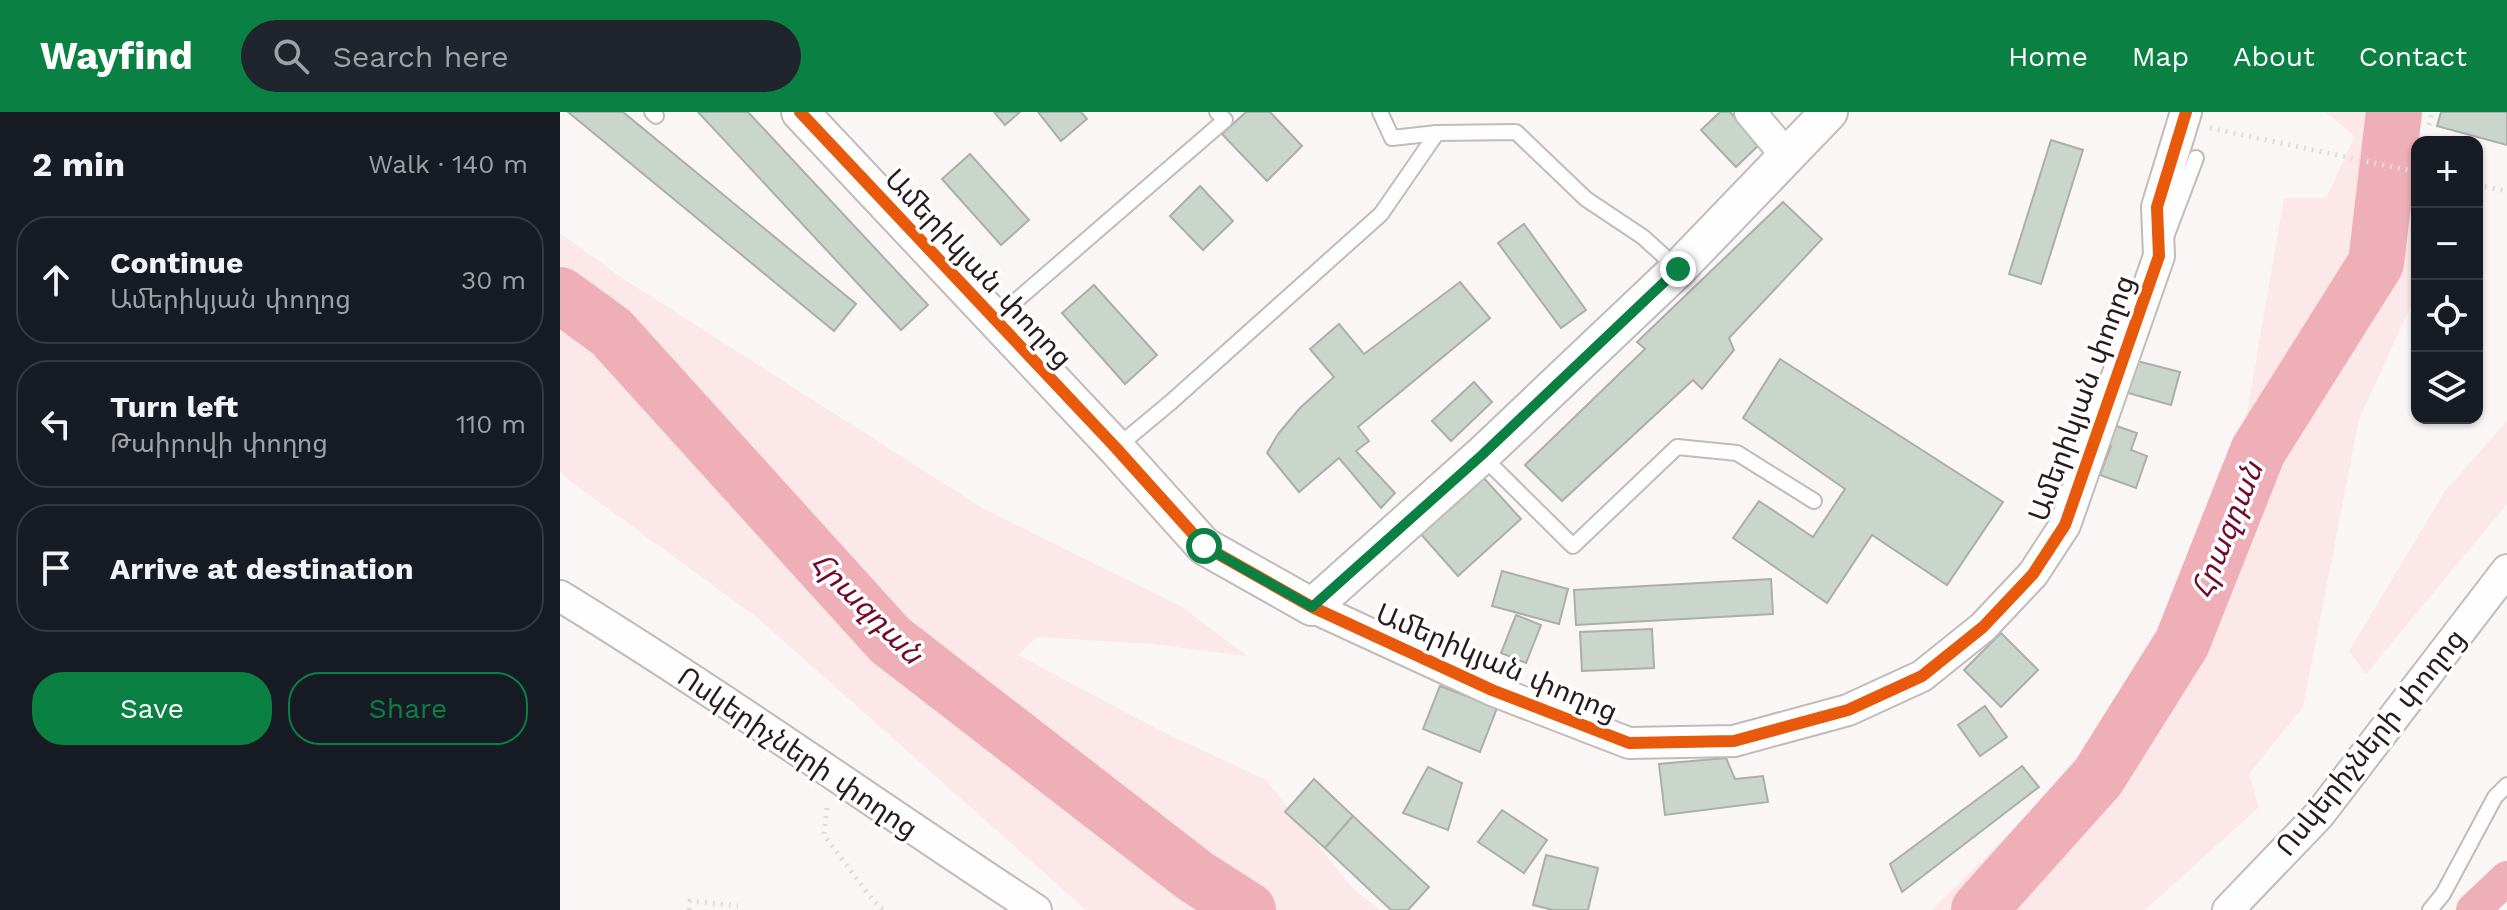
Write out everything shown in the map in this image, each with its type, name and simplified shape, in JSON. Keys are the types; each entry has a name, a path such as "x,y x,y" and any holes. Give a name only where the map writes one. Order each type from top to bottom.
{"street":[{"name":"Ամերիկյան փողոց","path":"800,112 1204,546 1312,607 1492,690 1629,743 1734,741 1848,710 1922,676 1983,627 2033,574 2065,525 2159,256 2157,207 2186,112"},
{"path":"1750,112 1786,155"},
{"path":"1312,607 1482,455 1678,269 1829,112"},
{"name":"Ոսկերիչների փողոց","path":"2228,910 2319,815 2507,570"},
{"name":"Ոսկերիչների փողոց","path":"560,596 757,721 888,813 1036,910"}],"lane":[{"path":"995,319 1225,120 1217,112"},
{"path":"1380,112 1392,138 1437,133 1516,132 1586,199 1643,237 1678,269"},
{"path":"1116,448 1381,214 1437,133"},
{"path":"2159,256 2196,158"},
{"path":"1482,455 1573,546 1677,447 1737,453 1814,501"},
{"path":"2430,910 2443,894 2495,797 2507,785"}],"path":[{"path":"2429,125 2432,112"},
{"path":"2196,158 2206,127 2411,171"},
{"path":"2483,186 2507,191"},
{"path":"824,835 883,910"},
{"path":"689,910 690,901 738,906"}],"shaded area":[{"path":"2325,112 2423,112 2418,131 2421,136 2411,136 2411,306 2359,419 2303,707 2249,774 2259,807 2145,910 1932,910 2048,795 2170,639 2243,437 2284,198 2326,198 2355,136"},
{"path":"560,233 619,276 982,508 1182,607 1247,656 1154,644 1037,637 1018,655 1157,729 1266,780 1353,889 1380,910 1086,910 759,619 560,471"},
{"path":"2507,421 2507,504 2366,674 2349,651 2445,491"}],"building":[{"path":"568,112 623,112 856,304 834,331"},
{"path":"698,112 748,112 928,305 901,330"},
{"path":"994,112 1020,112 1005,125"},
{"path":"1038,112 1081,112 1087,119 1061,141"},
{"path":"1246,112 1270,112 1302,146 1267,181 1222,134"},
{"path":"1720,112 1730,112 1760,144 1736,167 1701,130"},
{"path":"2441,112 2507,112 2507,145 2483,136 2437,126"},
{"path":"2051,140 2083,150 2041,284 2009,274"},
{"path":"970,154 1029,220 1001,245 942,179"},
{"path":"1200,186 1233,221 1203,250 1170,216"},
{"path":"1783,202 1822,239 1729,338 1734,350 1702,389 1693,380 1562,501 1525,465 1645,349 1637,342"},
{"path":"1524,224 1586,310 1561,328 1498,243"},
{"path":"1460,282 1490,318 1358,427 1369,441 1356,451 1395,493 1381,508 1339,458 1299,492 1267,453 1300,408 1334,377 1310,349 1339,324 1364,354"},
{"path":"1094,285 1157,355 1125,384 1062,313"},
{"path":"1780,359 2003,502 1947,585 1872,535 1827,603 1733,538 1759,501 1813,537 1845,489 1743,418"},
{"path":"2133,360 2180,372 2171,405 2125,392"},
{"path":"1474,382 1492,402 1451,441 1432,421"},
{"path":"2111,424 2137,433 2131,450 2147,456 2136,488 2100,475 2111,446 2104,444"},
{"path":"1482,476 1521,519 1458,576 1419,532"},
{"path":"1502,571 1568,589 1559,624 1492,606"},
{"path":"1771,579 1773,614 1576,625 1574,590"},
{"path":"1516,615 1541,625 1526,663 1501,653"},
{"path":"1652,629 1654,668 1582,671 1580,632"},
{"path":"2001,633 2038,670 2001,707 1964,670"},
{"path":"1440,686 1497,708 1480,752 1423,729"},
{"path":"1985,706 2007,737 1980,756 1958,725"},
{"path":"1726,758 1735,779 1763,776 1768,802 1665,815 1659,764"},
{"path":"2022,766 2039,787 1902,892 1890,864"},
{"path":"1428,767 1462,783 1448,830 1403,813"},
{"path":"1314,779 1353,816 1325,848 1285,812"},
{"path":"1502,810 1547,840 1524,873 1478,842"},
{"path":"1353,816 1429,887 1408,910 1391,910 1325,848"},
{"path":"1546,855 1598,868 1588,910 1553,910 1533,905"}],"waterway":[{"name":"Հրազդան","path":"1979,910 2098,777 2182,643 2258,451 2376,263 2394,112"},
{"name":"Հրազդան","path":"560,295 611,332 890,640 1195,876 1248,910"},
{"path":"2473,910 2507,878"}],"cycle path":[{"path":"800,112 1204,546 1312,607 1492,690 1629,743 1734,741 1848,710 1922,676 1983,627 2033,574 2065,525 2159,256 2157,207 2186,112"}],"route":[{"path":"1204,546 1312,607 1482,455 1678,269"}]}
